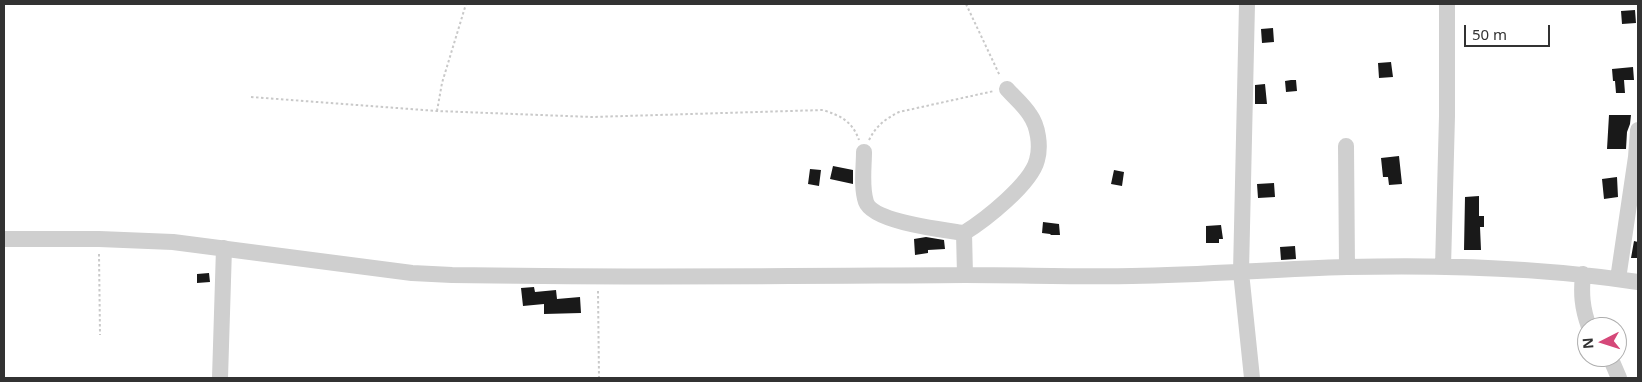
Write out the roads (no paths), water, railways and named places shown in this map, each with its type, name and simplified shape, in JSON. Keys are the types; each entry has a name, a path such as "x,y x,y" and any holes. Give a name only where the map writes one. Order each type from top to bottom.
{"street":[{"path":"1247,4 1240,272 1252,378"},
{"path":"1443,267 1447,116 1447,4"},
{"path":"864,152 864,192 867,204 876,213 898,221 964,233 983,222 1025,181 1037,160 1039,138 1031,115 1007,89"},
{"path":"1618,279 1636,157 1638,130"},
{"path":"1346,146 1347,267"},
{"path":"964,233 965,275"},
{"path":"4,239 140,240 224,248 428,274 597,276 1128,276 1347,267 1443,267 1514,269 1582,274 1638,282"},
{"path":"220,378 224,248"},
{"path":"1582,274 1581,296 1585,317"}]}
